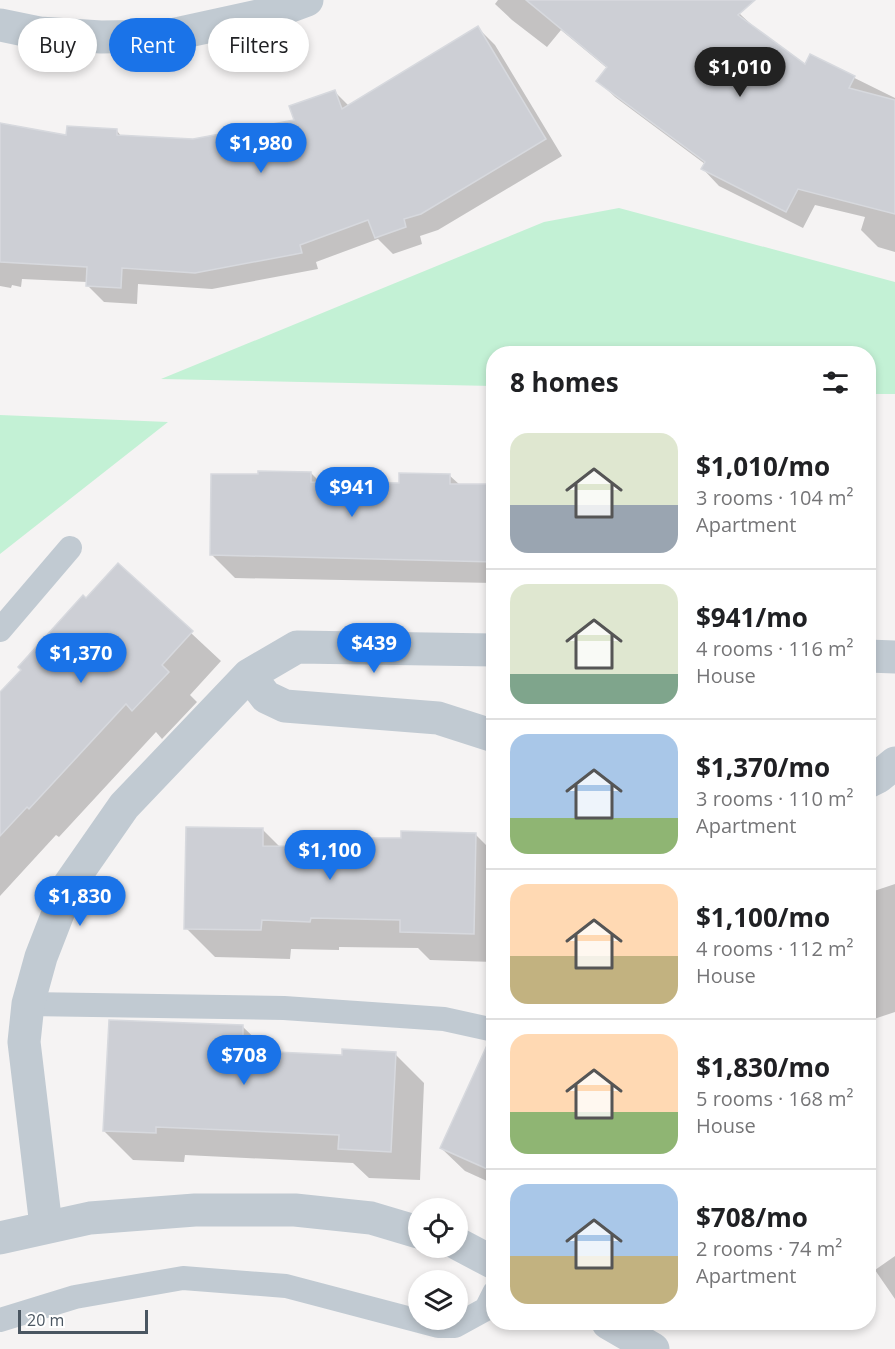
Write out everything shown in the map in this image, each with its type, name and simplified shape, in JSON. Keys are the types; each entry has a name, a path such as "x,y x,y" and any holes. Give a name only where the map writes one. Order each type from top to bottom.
{"street":[{"path":"0,25 39,33 81,36 166,36 272,13 307,0"},
{"path":"46,1226 24,1042 14,1003 41,957 69,885 124,806 249,675 297,647 486,650"},
{"path":"876,656 895,657"},
{"path":"249,675 266,697 285,706 438,718 486,733"},
{"path":"876,778 895,763"},
{"path":"0,1238 90,1218 195,1210 295,1210 371,1218 408,1229"},
{"path":"468,1249 486,1259"},
{"path":"620,1330 653,1349"}],"lane":[{"path":"0,630 70,548"},
{"path":"14,1003 284,1008 444,1019 486,1028"},
{"path":"0,1320 75,1297 183,1278 286,1286 401,1317 447,1326 456,1326 486,1309"}],"green space":[{"path":"619,208 895,282 895,394 876,394 876,346 486,346 486,386 161,379 544,222"},
{"path":"0,415 168,422 0,554"}],"building":[{"path":"526,0 755,0 738,15 805,64 810,54 855,76 849,88 895,100 895,214 798,189 786,212 701,169 705,162 596,81 607,67"},
{"path":"478,26 546,139 421,214 404,219 406,227 375,238 368,220 300,245 302,253 195,273 122,268 121,288 86,286 87,267 0,262 0,123 66,135 67,126 117,129 117,135 193,139 294,120 289,106 335,90 342,109"},
{"path":"258,471 311,472 311,482 399,483 399,473 450,474 450,484 486,484 486,562 210,555 211,474 258,474"},
{"path":"118,563 193,631 162,665 169,672 132,711 126,704 29,809 27,807 0,836 0,692 21,670 18,667 83,595 86,598"},
{"path":"186,827 263,828 263,846 353,847 353,838 401,838 401,831 476,833 474,934 400,932 400,920 311,918 310,922 262,920 261,930 184,929"},
{"path":"109,1020 243,1025 243,1044 253,1044 253,1051 342,1055 342,1049 396,1052 391,1152 338,1149 339,1135 156,1127 156,1133 103,1131"},
{"path":"486,1047 486,1168 440,1148"}]}
